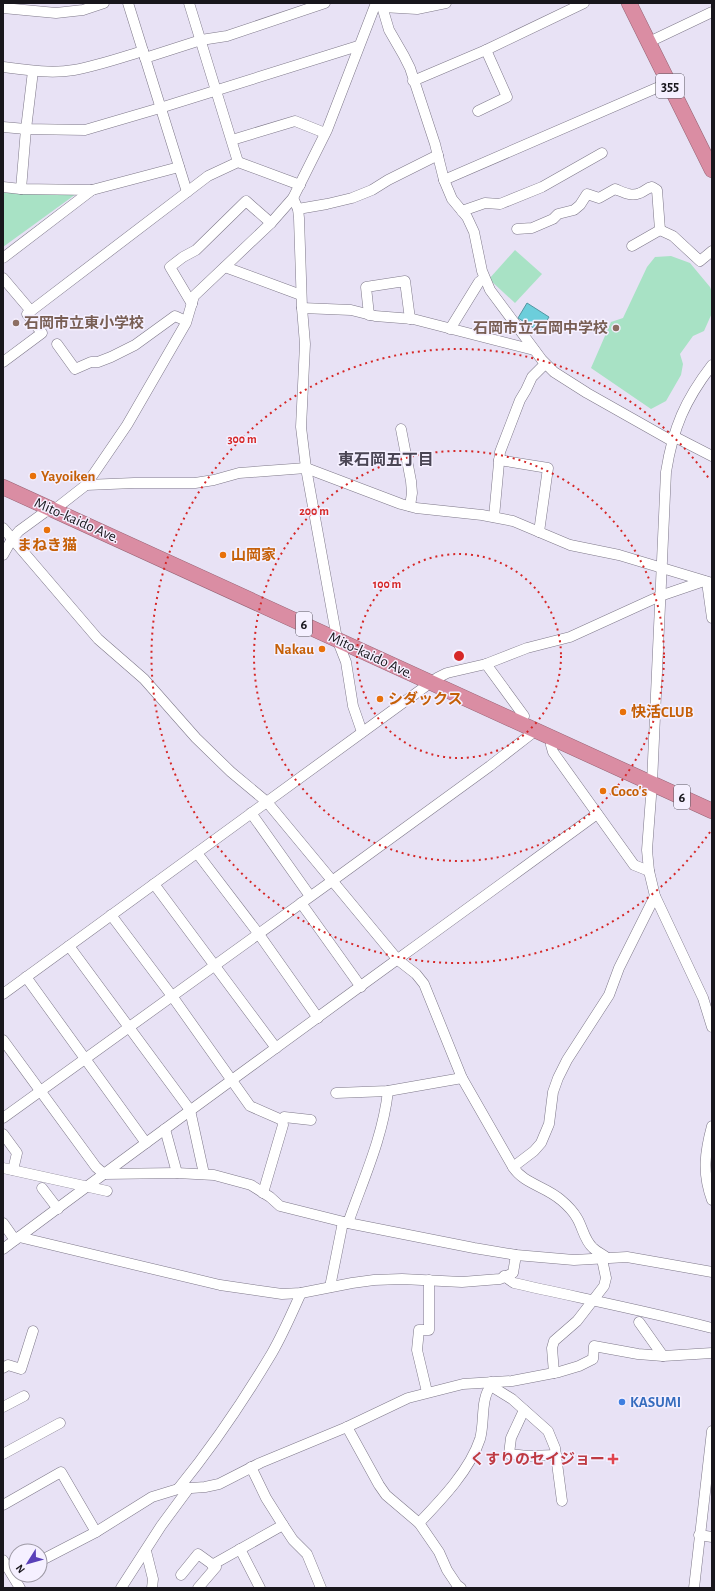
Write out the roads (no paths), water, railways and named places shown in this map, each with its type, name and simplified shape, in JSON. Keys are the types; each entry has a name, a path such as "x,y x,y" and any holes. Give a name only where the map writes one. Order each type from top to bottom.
{"highway":[{"name":"355","path":"629,3 712,170"},
{"name":"Mito-kaido Ave.","path":"3,487 535,731 652,783"},
{"name":"6","path":"652,783 712,811"}],"street":[{"path":"3,8 56,13 80,6 104,3"},
{"path":"128,3 187,192"},
{"path":"189,3 238,162"},
{"path":"3,67 33,71 73,70 201,40 227,36 304,6 325,3"},
{"path":"380,4 417,9 434,4 446,3"},
{"path":"414,81 486,50 584,3"},
{"path":"3,555 12,539 19,531 42,515 54,510 86,485 127,425 186,321 194,296 271,223 293,198 325,133 358,46 380,4"},
{"path":"380,4 389,30 410,68 438,155 444,180 452,199 471,224 484,278 497,301 545,364 563,378 587,393 673,439 712,456"},
{"path":"648,42 712,12"},
{"path":"3,126 26,129 85,130 216,91 358,46"},
{"path":"478,110 507,96 486,50"},
{"path":"21,189 33,71"},
{"path":"444,180 668,83"},
{"path":"232,140 295,121 325,133"},
{"path":"462,211 485,203 500,204 542,187 602,153"},
{"path":"298,209 352,198 372,190 388,180 438,155"},
{"path":"3,362 42,334 27,314 31,310 208,176 238,162 300,185"},
{"path":"3,187 21,189 92,190 179,167"},
{"path":"517,229 532,228 553,219 558,214 574,210 580,205 587,194 599,198 615,189 632,195 641,193 648,187 652,187 657,190 660,230"},
{"path":"3,258 92,190"},
{"path":"293,198 298,209 301,294 305,344 301,427 306,468 337,639 346,662 352,706 362,732"},
{"path":"192,304 170,268 182,257 196,250 246,201 271,223"},
{"path":"632,246 660,230"},
{"path":"660,230 673,236 700,261 712,252"},
{"path":"225,267 301,294"},
{"path":"3,278 31,310"},
{"path":"450,329 479,282 484,278"},
{"path":"368,315 366,287 405,281 410,319"},
{"path":"302,308 351,310 368,315 410,319 534,350"},
{"path":"57,344 75,369 91,362 98,362 111,357 135,345 175,316 186,321"},
{"path":"494,517 499,460 520,400 532,377 545,364"},
{"path":"712,365 688,399 681,413 673,439 666,484 652,783 647,841 649,871 655,896 703,998 712,1027"},
{"path":"402,429 411,481 412,493 410,506"},
{"path":"499,460 548,468 539,532"},
{"path":"86,485 134,483 195,484 239,473 306,468 410,506 494,517 522,524 570,545 619,555 707,582"},
{"path":"3,528 98,639 144,679 196,738 231,772 267,802 398,960 416,974 424,984 462,1078 518,1175 552,1193 568,1206 577,1219 587,1241 604,1258 606,1278 604,1286 577,1321 554,1341 552,1348 554,1373"},
{"path":"3,994 431,683 447,674 486,664 527,648 570,637 660,596 707,582"},
{"path":"707,582 712,618"},
{"path":"486,664 524,716 520,724"},
{"path":"3,1118 214,964 332,881 490,766 535,731"},
{"path":"552,738 551,745 553,752 634,865 649,871"},
{"path":"251,814 310,896"},
{"path":"3,1249 190,1110 597,814"},
{"path":"197,853 258,933 318,1018"},
{"path":"154,884 276,1048"},
{"path":"513,1167 534,1151 541,1143 549,1124 553,1092 558,1078 567,1060 609,995 619,968 655,896"},
{"path":"301,903 361,987"},
{"path":"111,915 172,996 230,1081 250,1106 282,1120 284,1125 263,1193"},
{"path":"69,946 190,1110 204,1174"},
{"path":"26,977 146,1143"},
{"path":"3,1040 96,1167 104,1174 177,1173 214,1175 251,1185 280,1206 346,1222 474,1248 516,1255 574,1260 627,1257 712,1272"},
{"path":"336,1093 388,1091 462,1078"},
{"path":"330,1287 346,1222 380,1132 388,1091"},
{"path":"282,1120 284,1117 311,1120"},
{"path":"712,1126 705,1160 708,1188 712,1200"},
{"path":"165,1129 177,1173"},
{"path":"3,1134 17,1153 8,1169 107,1191"},
{"path":"42,1188 58,1209"},
{"path":"3,1223 17,1238 220,1285 282,1294 302,1293 374,1280 429,1280 462,1282 500,1279 513,1273 516,1255"},
{"path":"504,1276 514,1283 670,1317 712,1328"},
{"path":"427,1392 417,1350 419,1330 429,1330 429,1280"},
{"path":"178,1489 209,1450 252,1386 272,1352 302,1293"},
{"path":"639,1322 663,1356"},
{"path":"3,1368 8,1365 21,1370 33,1331"},
{"path":"48,1557 96,1532 152,1497 178,1489 205,1487 219,1484 251,1467 347,1427 398,1402 427,1392 463,1384 491,1384 554,1373 579,1366 593,1359 594,1346 638,1354 663,1356 712,1352"},
{"path":"491,1384 512,1399 548,1431 555,1448 562,1501"},
{"path":"419,1523 466,1468 479,1440 483,1425 485,1398 491,1384"},
{"path":"3,1407 24,1396"},
{"path":"524,1410 511,1438 509,1454 528,1456 556,1455"},
{"path":"3,1454 60,1423"},
{"path":"347,1427 379,1485 386,1494 419,1523 439,1552 447,1570 457,1585 461,1588"},
{"path":"694,1588 700,1535 708,1499 712,1431"},
{"path":"251,1467 266,1498 283,1525 293,1540 307,1554 322,1588"},
{"path":"3,1505 61,1472 96,1532"},
{"path":"121,1588 161,1526 190,1488"},
{"path":"212,1565 283,1525"},
{"path":"700,1535 712,1537"},
{"path":"240,1549 260,1588"},
{"path":"146,1551 153,1579 152,1588"},
{"path":"181,1575 198,1554 216,1568 198,1588"},
{"path":"3,1560 8,1570"}],"water":[{"path":"527,303 549,317 540,332 518,318"}],"place":[{"name":"石岡市立東小学校","path":"16,323"},
{"name":"石岡市立石岡中学校","path":"616,328"},
{"name":"Yayoiken","path":"33,476"},
{"name":"まねき猫","path":"47,530"},
{"name":"山岡家","path":"223,555"},
{"name":"Nakau","path":"322,649"},
{"name":"シダックス","path":"380,699"},
{"name":"快活CLUB","path":"623,712"},
{"name":"Coco's","path":"603,791"},
{"name":"KASUMI","path":"622,1402"},
{"name":"くすりのセイジョー","path":"613,1459"}],"district":[{"name":"東石岡五丁目","path":"386,459"}]}
